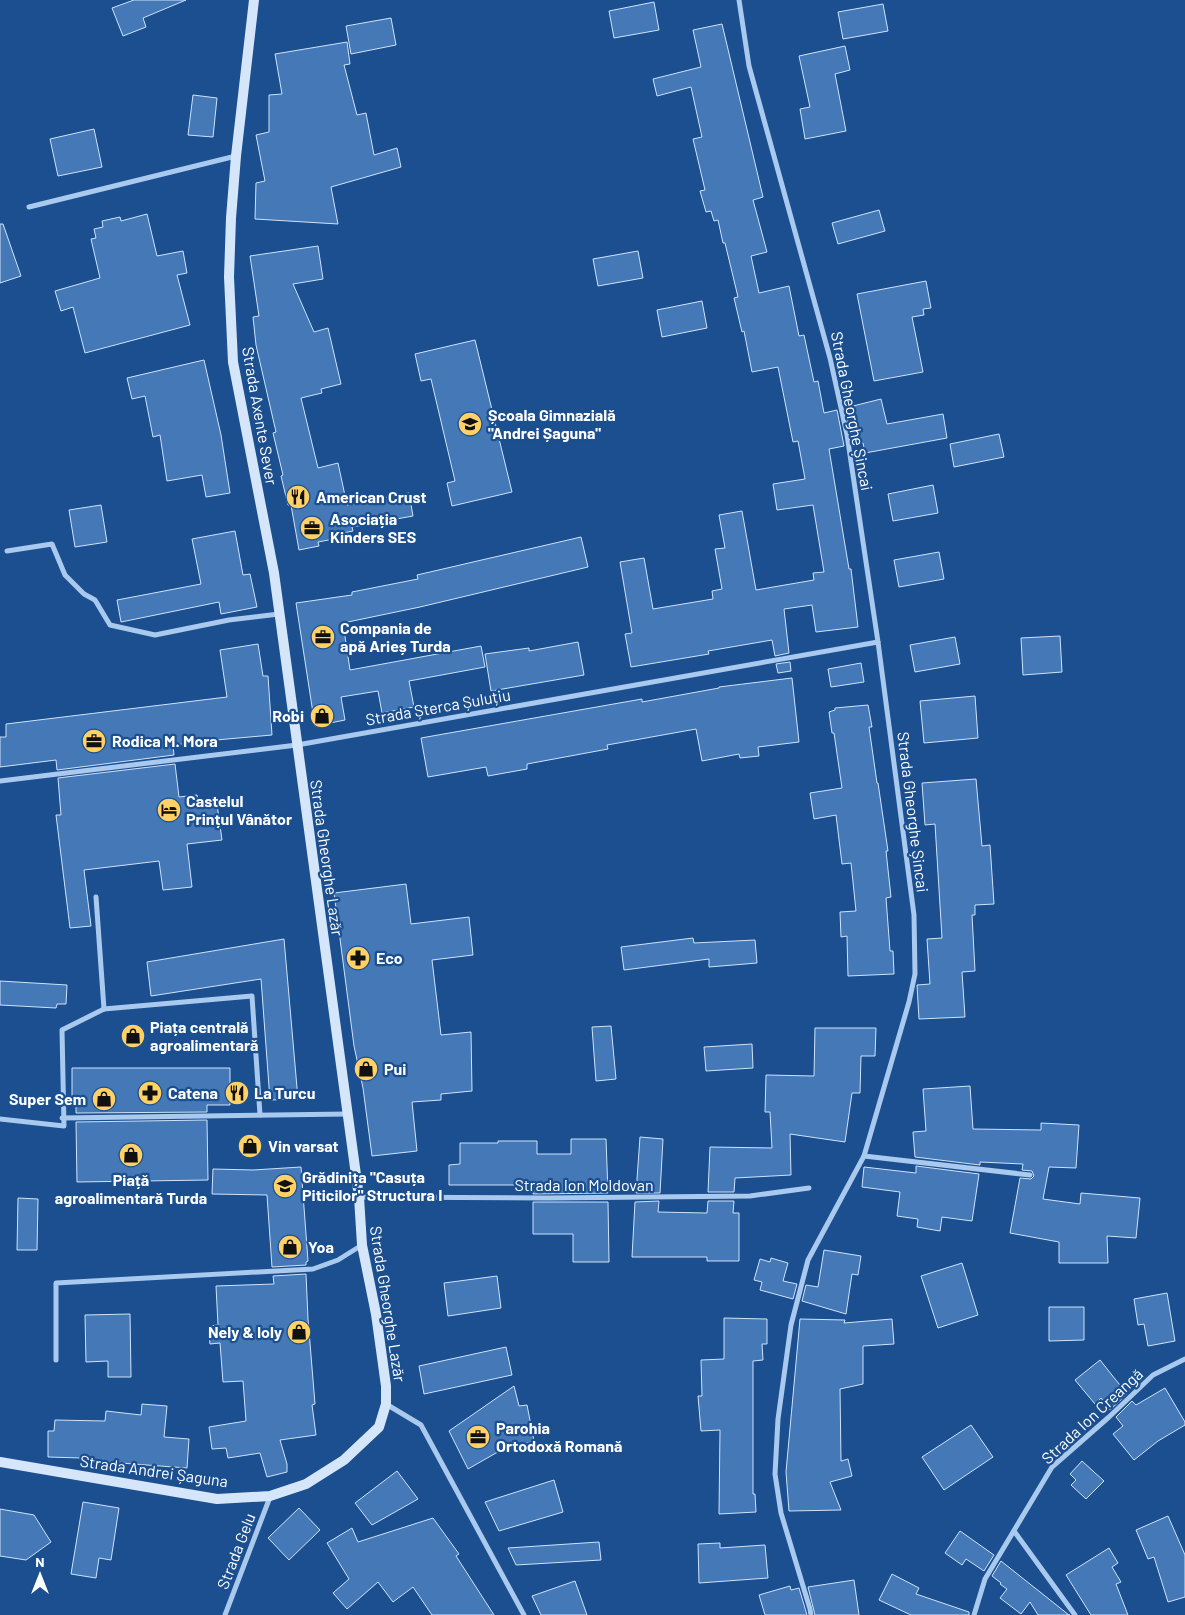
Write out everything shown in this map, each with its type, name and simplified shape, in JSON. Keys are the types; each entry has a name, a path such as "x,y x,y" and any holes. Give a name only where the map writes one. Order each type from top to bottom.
{"main road":[{"name":"Strada Axente Sever","path":"254,0 236,156 231,218 229,277 233,362 280,614 296,745"},
{"name":"Strada Gheorghe Lazăr","path":"296,745 359,1197 362,1245 376,1314 386,1386 386,1404"},
{"name":"Strada Andrei Șaguna","path":"0,1462 217,1499 270,1496 306,1484 344,1460 379,1426 386,1404"}],"street":[{"name":"Strada Gheorghe Șincai","path":"739,0 749,66 830,358 847,436 878,642 914,915 915,974 909,1002 864,1156 808,1260 791,1325 778,1420 775,1474 781,1513 810,1609 810,1615"},
{"path":"29,208 236,156"},
{"path":"7,551 52,544 65,575 84,594 95,600 110,624 128,629 155,635 229,620 280,614"},
{"name":"Strada Șterca Șuluțiu","path":"0,781 296,745 878,642"},
{"path":"96,897 104,1010"},
{"path":"0,1119 64,1126 62,1118 62,1030 104,1010 252,996 260,1115"},
{"path":"62,1118 348,1114"},
{"path":"864,1156 1030,1175"},
{"name":"Strada Ion Moldovan","path":"359,1197 750,1196 809,1188"},
{"path":"56,1360 56,1283 313,1268 338,1260 362,1245"},
{"name":"Strada Ion Creangă","path":"974,1615 985,1579 1052,1467 1153,1375 1185,1359"},
{"name":"Strada Gheorghe Lazăr","path":"386,1404 420,1425 524,1615"},
{"name":"Strada Gelu","path":"224,1615 270,1496"},
{"path":"1014,1531 1075,1615"}],"building":[{"path":"134,0 186,0 143,18 146,27 123,36 112,8"},
{"path":"654,2 659,30 614,38 609,11"},
{"path":"883,4 888,31 843,39 838,12"},
{"path":"391,18 396,45 351,54 346,26"},
{"path":"722,24 763,197 753,200 767,252 751,256 759,293 789,286 799,336 804,335 814,382 818,381 824,413 837,410 844,446 829,449 849,569 851,569 858,627 816,632 812,605 784,609 789,653 775,656 772,640 708,651 709,654 631,667 625,634 632,633 620,562 644,558 653,609 713,599 712,591 722,589 715,549 725,548 719,515 742,511 756,590 814,580 813,573 824,572 813,505 777,510 773,484 805,479 798,441 793,442 778,367 752,372 744,331 742,332 734,298 738,297 725,243 723,243 718,220 714,221 711,211 706,212 700,191 705,190 693,139 702,137 691,87 657,96 653,79 701,67 693,30"},
{"path":"347,42 350,64 344,65 357,115 366,113 374,155 397,148 401,167 331,187 338,224 255,219 256,183 265,181 256,135 269,132 269,95 282,94 275,54"},
{"path":"845,46 850,70 835,74 846,131 805,139 800,109 810,107 799,56"},
{"path":"193,95 217,98 213,137 188,135"},
{"path":"94,129 102,167 58,176 50,139"},
{"path":"879,210 885,231 838,244 832,223"},
{"path":"147,214 157,256 183,251 187,273 177,275 190,325 85,353 73,307 61,311 55,291 100,278 91,239 96,238 94,229 103,227 102,221 120,217 121,221"},
{"path":"0,224 3,224 21,276 0,283"},
{"path":"318,246 323,279 293,284 314,332 328,328 341,384 321,389 322,393 301,398 318,468 338,463 347,505 409,493 413,516 352,527 353,531 343,533 344,537 318,542 319,546 299,550 291,505 288,505 281,476 283,475 273,433 276,432 256,345 253,317 259,316 250,256"},
{"path":"638,251 643,278 598,286 593,259"},
{"path":"926,281 931,308 923,309 924,315 912,317 923,372 874,381 857,294"},
{"path":"702,301 707,328 662,337 657,310"},
{"path":"475,340 512,492 452,506 447,483 455,481 431,379 421,381 415,354"},
{"path":"204,360 221,435 230,493 206,497 202,475 167,481 160,435 153,437 145,396 132,399 127,378"},
{"path":"881,399 887,424 943,414 947,438 865,453 863,443 853,445 845,408"},
{"path":"999,434 1004,457 954,467 950,444"},
{"path":"933,485 938,513 893,521 888,494"},
{"path":"101,505 107,542 75,547 69,510"},
{"path":"235,531 243,575 250,574 257,607 221,614 219,602 121,622 117,600 201,584 192,539"},
{"path":"581,537 588,567 420,607 343,623 350,670 481,646 485,667 409,681 414,707 382,713 378,691 341,697 345,720 315,726 296,603 352,595 352,592 418,579 417,575"},
{"path":"939,552 944,579 899,587 894,560"},
{"path":"1060,636 1062,672 1023,675 1021,638"},
{"path":"955,637 960,664 915,672 910,645"},
{"path":"578,642 584,675 491,691 485,654 529,648 529,651"},
{"path":"258,644 263,676 268,676 272,735 173,745 174,755 57,770 56,760 0,767 0,737 6,737 6,724 227,697 220,650"},
{"path":"790,662 791,671 778,673 776,664"},
{"path":"861,663 864,682 831,687 828,669"},
{"path":"792,678 799,742 758,747 759,756 740,758 739,754 702,761 696,729 607,745 608,749 527,764 527,769 488,776 486,767 428,777 421,738 642,699 642,702 719,687"},
{"path":"975,696 978,738 924,743 920,701"},
{"path":"868,705 872,727 869,727 888,851 886,851 891,897 886,898 890,951 893,951 894,974 848,976 847,936 841,937 840,912 856,911 851,863 842,864 836,815 814,819 810,793 842,788 829,712 835,710 835,708"},
{"path":"175,764 179,797 197,795 199,806 217,804 222,840 187,844 192,887 163,890 159,861 84,870 91,926 70,928 56,815 61,815 58,778"},
{"path":"976,779 982,846 990,845 994,904 975,905 975,915 972,915 975,971 962,972 965,1017 919,1019 917,985 930,984 927,939 942,938 935,824 925,825 922,783"},
{"path":"406,884 411,924 469,917 473,955 432,960 441,1035 471,1032 472,1091 441,1094 441,1100 412,1102 417,1151 372,1156 363,1088 354,1046 334,893"},
{"path":"693,938 694,943 755,940 757,963 709,967 709,959 624,970 621,947"},
{"path":"284,939 298,1099 270,1100 261,979 151,996 147,962"},
{"path":"0,981 67,985 66,1004 57,1004 56,1008 0,1005"},
{"path":"611,1026 616,1079 596,1081 592,1027"},
{"path":"815,1028 876,1028 875,1056 861,1056 860,1093 852,1093 845,1142 790,1134 791,1175 735,1178 734,1192 708,1192 710,1147 772,1148 770,1112 765,1112 766,1075 814,1076"},
{"path":"752,1044 753,1068 706,1071 704,1047"},
{"path":"72,1068 230,1068 230,1105 207,1105 207,1112 76,1113 76,1105 72,1105"},
{"path":"970,1086 973,1129 1041,1130 1041,1123 1079,1125 1076,1168 1049,1167 1043,1199 1080,1204 1081,1193 1140,1198 1136,1238 1107,1236 1108,1263 1059,1263 1059,1242 1010,1233 1020,1178 1031,1179 1034,1176 1032,1171 1022,1170 1023,1164 980,1162 980,1165 915,1157 913,1132 926,1131 923,1089"},
{"path":"207,1120 208,1180 77,1182 76,1122"},
{"path":"640,1137 663,1139 660,1193 636,1193"},
{"path":"571,1139 606,1139 608,1193 533,1194 533,1185 449,1185 449,1165 460,1164 460,1143 537,1141 537,1154 571,1154"},
{"path":"916,1166 979,1174 972,1221 942,1217 940,1231 917,1227 918,1219 897,1216 900,1192 862,1187 864,1167 916,1173"},
{"path":"301,1167 308,1261 306,1265 272,1267 267,1195 212,1194 213,1169 253,1170"},
{"path":"18,1198 38,1199 37,1250 17,1250"},
{"path":"659,1201 658,1212 707,1213 708,1201 734,1201 733,1213 739,1213 739,1261 707,1261 707,1257 632,1257 635,1202"},
{"path":"533,1202 608,1202 609,1262 573,1262 573,1234 533,1234"},
{"path":"824,1250 861,1256 858,1275 852,1274 846,1314 802,1301 806,1285 818,1287"},
{"path":"771,1258 788,1263 783,1281 797,1284 793,1299 760,1290 762,1282 754,1280 760,1259 770,1262"},
{"path":"962,1263 978,1315 938,1328 921,1276"},
{"path":"306,1274 315,1404 312,1405 316,1435 280,1440 287,1464 287,1472 267,1477 260,1453 228,1458 226,1448 212,1449 209,1427 246,1421 243,1381 223,1382 220,1343 210,1344 208,1326 218,1325 216,1286 274,1284 273,1276"},
{"path":"497,1276 501,1308 448,1316 444,1283"},
{"path":"1167,1293 1175,1341 1148,1346 1144,1324 1138,1325 1134,1299"},
{"path":"1049,1307 1084,1307 1084,1340 1049,1341"},
{"path":"130,1314 131,1377 108,1377 108,1361 86,1362 85,1315"},
{"path":"724,1318 767,1319 767,1344 762,1344 763,1360 753,1361 753,1494 755,1494 756,1512 719,1514 720,1430 701,1431 698,1396 702,1396 701,1360 724,1359"},
{"path":"800,1319 845,1320 844,1323 892,1319 894,1344 863,1346 863,1384 840,1389 841,1461 848,1459 852,1476 830,1482 841,1510 789,1511 786,1472"},
{"path":"506,1347 512,1375 424,1394 419,1366"},
{"path":"1100,1360 1127,1394 1110,1410 1101,1398 1095,1404 1075,1380"},
{"name":"Parohia Ortodoxă Romană","path":"514,1386 519,1406 527,1405 534,1441 496,1453 468,1469 449,1431"},
{"path":"1165,1388 1185,1425 1158,1441 1134,1460 1113,1434 1123,1426 1116,1417 1132,1401 1136,1405"},
{"path":"142,1404 167,1406 164,1437 189,1439 187,1468 80,1460 81,1458 48,1457 48,1431 54,1431 55,1420 105,1421 106,1411 141,1415"},
{"path":"971,1425 993,1457 944,1490 922,1457"},
{"path":"1082,1461 1104,1481 1086,1499 1071,1485 1076,1480 1070,1474"},
{"path":"397,1471 418,1499 372,1525 355,1503"},
{"path":"554,1480 563,1512 499,1531 485,1502"},
{"path":"83,1502 119,1508 111,1560 99,1558 96,1578 71,1574"},
{"path":"299,1508 320,1530 289,1560 268,1538"},
{"path":"0,1509 34,1515 51,1542 26,1560 0,1556"},
{"path":"1168,1516 1185,1555 1185,1597 1168,1602 1154,1557 1148,1559 1136,1530"},
{"path":"433,1518 459,1554 456,1556 494,1615 432,1615 413,1587 393,1602 378,1582 347,1609 333,1593 349,1579 327,1543 352,1528 358,1542"},
{"path":"960,1531 994,1555 984,1571 966,1559 962,1565 945,1553"},
{"path":"599,1542 601,1560 516,1565 508,1548"},
{"path":"720,1543 720,1548 765,1545 768,1578 699,1583 698,1544"},
{"path":"1109,1548 1118,1563 1112,1567 1121,1582 1116,1584 1128,1615 1091,1615 1066,1575"},
{"path":"1001,1561 1069,1615 1038,1615 1030,1602 1021,1614 1000,1598 1007,1589 992,1576"},
{"path":"892,1574 919,1588 916,1594 969,1612 969,1615 911,1615 879,1600"},
{"path":"854,1580 859,1615 815,1615 808,1587"},
{"path":"575,1581 587,1615 541,1615 532,1596"},
{"path":"790,1586 791,1590 799,1588 807,1615 765,1615 759,1595"}],"place":[{"name":"Școala Gimnazială \"Andrei Șaguna\"","path":"470,424"},
{"name":"American Crust","path":"298,497"},
{"name":"Asociația Kinders SES","path":"312,528"},
{"name":"Compania de apă Arieș Turda","path":"323,637"},
{"name":"Robi","path":"322,716"},
{"name":"Rodica M. Mora","path":"94,741"},
{"name":"Castelul Prințul Vânător","path":"169,810"},
{"name":"Eco","path":"358,958"},
{"name":"Piața centrală agroalimentară","path":"133,1036"},
{"name":"Pui","path":"366,1069"},
{"name":"Catena","path":"150,1093"},
{"name":"La Turcu","path":"237,1093"},
{"name":"Super Sem","path":"104,1099"},
{"name":"Vin varsat","path":"250,1146"},
{"name":"Piață agroalimentară Turda","path":"131,1155"},
{"name":"Grădinița \"Casuța Piticilor\" Structura I","path":"285,1186"},
{"name":"Yoa","path":"290,1247"},
{"name":"Nely & Ioly","path":"299,1332"},
{"name":"Parohia Ortodoxă Romană","path":"478,1437"}]}
